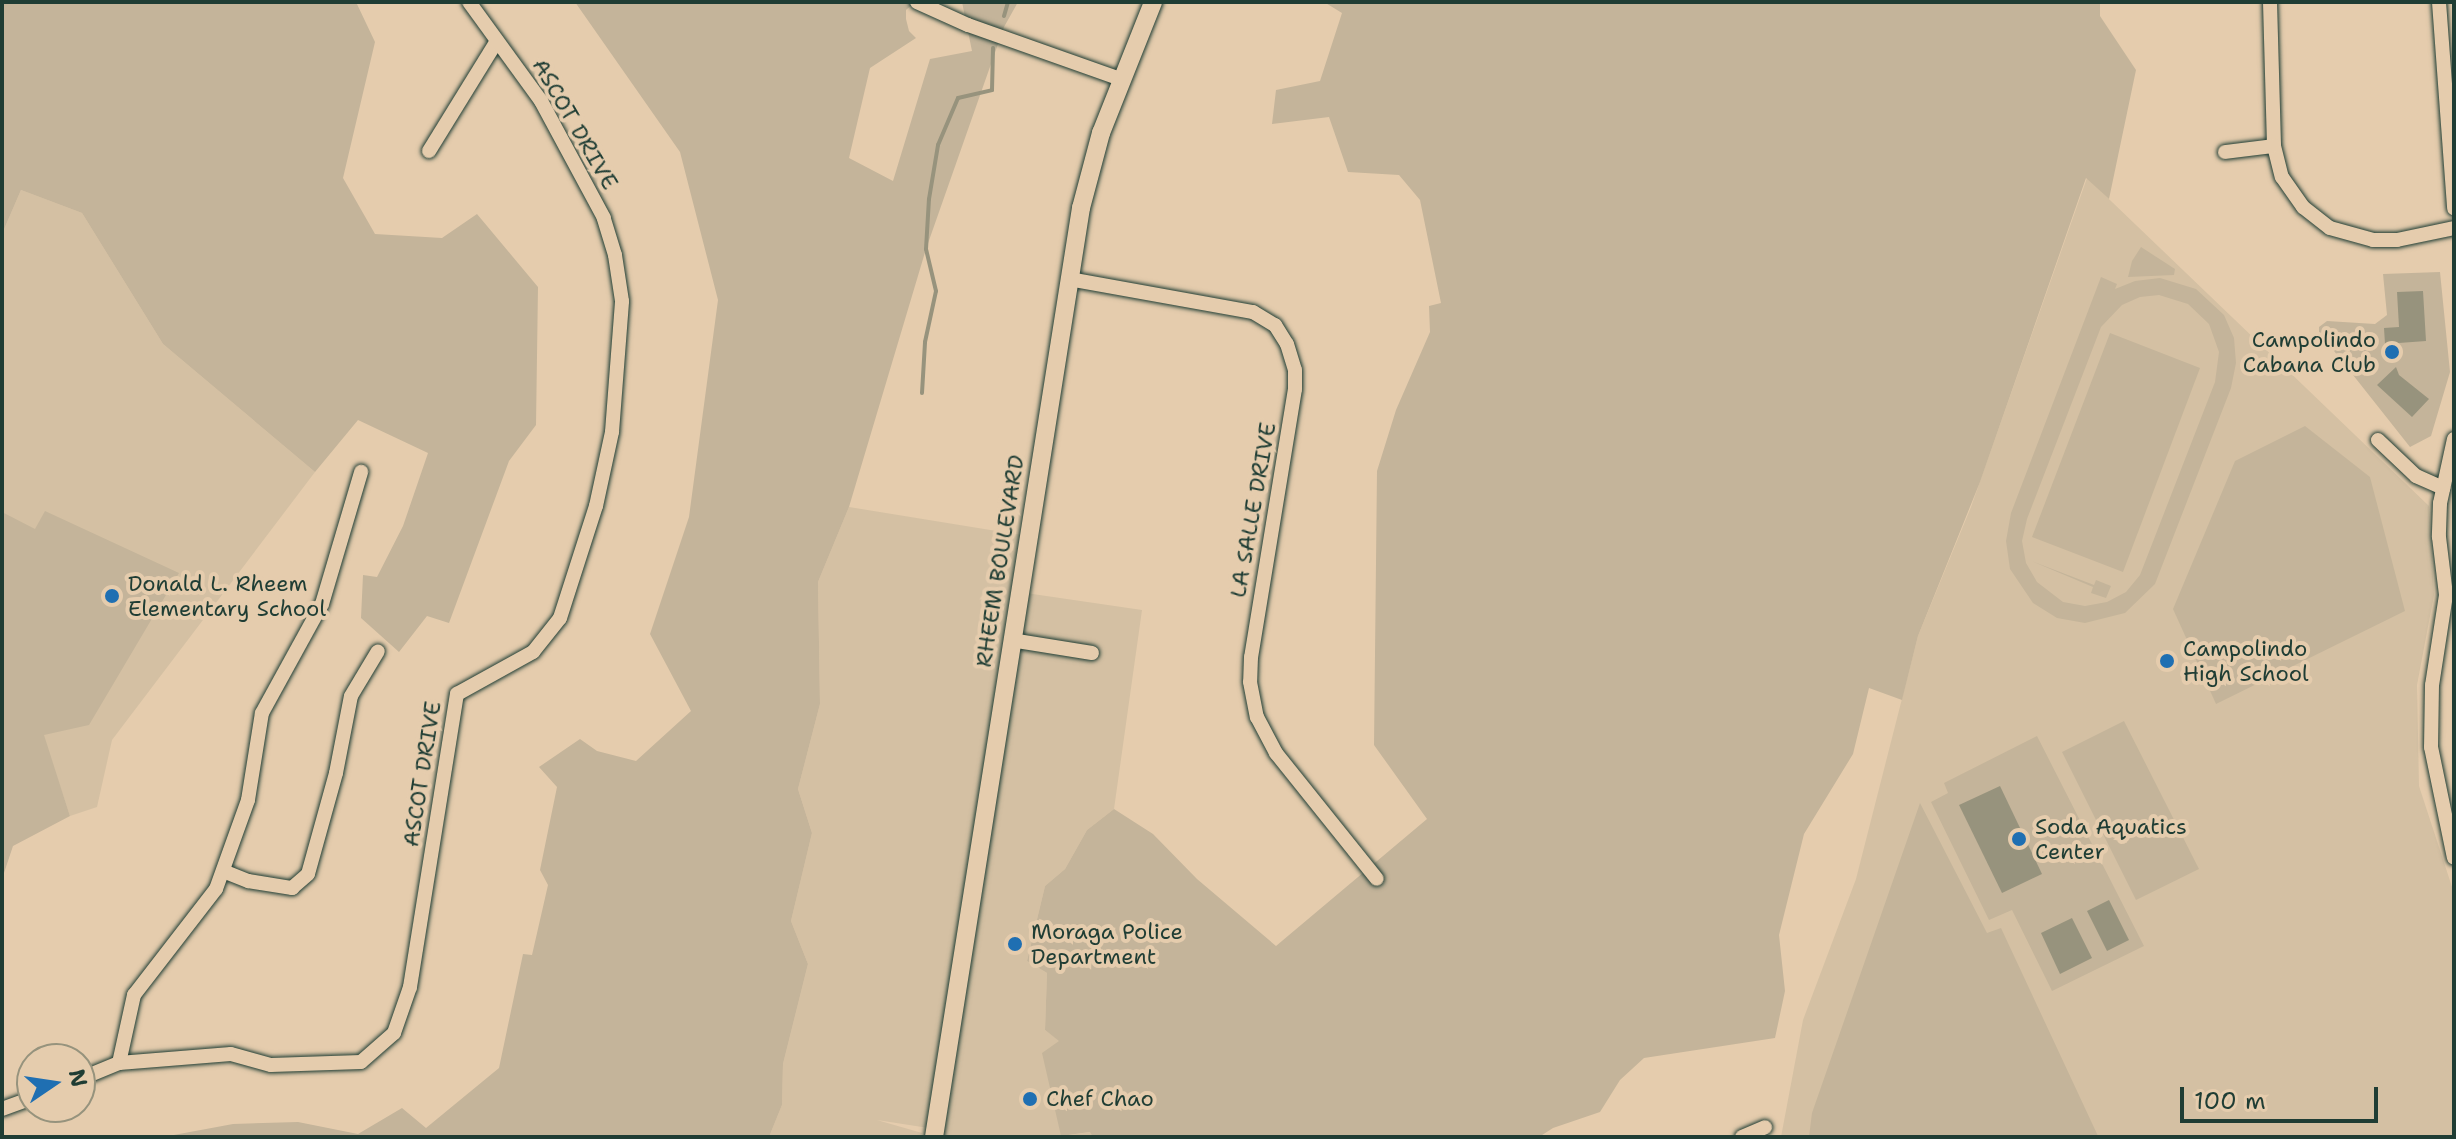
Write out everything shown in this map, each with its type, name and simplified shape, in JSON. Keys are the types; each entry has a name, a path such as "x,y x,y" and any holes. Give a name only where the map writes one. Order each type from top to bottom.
{"street":[{"name":"ASCOT DRIVE","path":"96,1072 119,1063 231,1054 271,1065 361,1062 394,1033 410,987 457,694 533,652 560,618 596,506 612,432 622,301 615,255 604,218 541,101 469,2"},
{"path":"917,2 968,25 1123,80"},
{"name":"RHEEM BOULEVARD","path":"934,1137 1081,208 1101,133 1153,2"},
{"path":"2270,2 2274,146 2282,177 2303,207 2330,228 2352,237 2397,240 2454,228"},
{"path":"2439,2 2454,208"},
{"path":"429,151 497,41"},
{"path":"2225,152 2274,146"},
{"name":"LA SALLE DRIVE","path":"1069,279 1253,312 1275,325 1287,344 1295,370 1295,389 1251,657 1250,682 1257,717 1276,753 1377,879"},
{"path":"2454,439 2443,488 2439,537 2446,595 2432,685 2431,747 2454,858"},
{"path":"2378,440 2416,476 2443,488"},
{"path":"119,1063 134,995 216,889 248,800 262,713 322,604 361,472"},
{"path":"1011,640 1092,653"},
{"path":"223,871 248,881 292,888 308,874 336,773 351,696 378,651"},
{"path":"1742,1137 1765,1127"}],"shaded area":[{"path":"2,2 356,2 375,42 343,178 375,234 442,238 477,214 538,287 536,425 509,461 449,623 427,616 399,652 361,618 363,575 377,577 403,526 428,453 358,420 315,472 163,344 82,213 21,190 2,234"},
{"path":"575,2 915,2 906,10 906,19 909,31 916,38 870,68 849,158 893,181 930,59 972,51 962,2 1018,2 1004,27 926,249 849,507 818,582 820,704 798,789 812,833 791,921 808,964 783,1064 782,1105 769,1137 163,1137 233,1124 298,1122 358,1134 402,1108 426,1128 499,1068 523,954 532,955 548,885 540,870 557,787 539,767 580,739 597,751 636,761 691,711 650,634 689,517 718,300 680,152"},
{"path":"1324,2 2100,2 2100,16 2136,70 2109,199 2086,178 1980,482 1918,636 1902,700 1869,688 1853,754 1804,834 1779,935 1785,991 1775,1038 1644,1058 1620,1080 1600,1112 1553,1128 1539,1137 1093,1137 1090,1132 1061,1136 1042,1053 1059,1041 1045,1030 1047,973 1027,961 1045,886 1065,869 1087,830 1114,809 1153,834 1197,879 1276,946 1427,819 1374,745 1377,471 1396,410 1430,332 1429,306 1441,303 1420,200 1399,175 1348,172 1329,117 1272,124 1276,90 1320,81 1342,13"},
{"name":"Campolindo High School","path":"2087,178 2429,506 2434,595 2417,685 2419,786 2454,893 2454,1137 1781,1137 1803,1020 1856,879 1918,636 1971,507"},
{"name":"Donald L. Rheem Elementary School","path":"21,190 82,213 163,344 315,472 112,740 97,807 70,816 43,735 2,720 2,234"},
{"path":"2141,247 2175,269 2174,275 2128,277 2132,261"},
{"name":"Campolindo Cabana Club","path":"2440,272 2450,372 2431,436 2410,447 2319,332 2319,327 2327,321 2375,324 2387,315 2383,274"},
{"path":"2101,277 2117,284 2115,289 2135,281 2160,278 2196,289 2224,315 2234,338 2236,363 2231,388 2155,584 2125,613 2085,623 2057,618 2033,603 2010,569 2006,541 2011,513","holes":["2159,295 2188,304 2209,324 2219,352 2215,382 2140,575 2126,592 2107,602 2085,606 2063,602 2037,582 2026,563 2022,541 2027,519 2101,327 2122,305 2140,297"]},
{"path":"2423,291 2426,341 2385,344 2384,328 2399,327 2397,292"},
{"path":"2110,333 2200,368 2123,572 2032,537"},
{"path":"2396,367 2399,375 2429,399 2412,417 2377,385"},
{"path":"2305,426 2370,477 2405,611 2216,704 2173,609 2235,461"},
{"path":"849,507 1028,536 1019,592 1142,610 1114,809 1087,830 1065,869 1045,886 1027,961 1047,973 1045,1030 1060,1041 1062,1136 1091,1132 1093,1137 934,1137 935,1129 877,1120 922,1133 921,1137 769,1137 782,1105 783,1064 808,964 791,921 812,833 798,789 820,704 818,582"},
{"path":"45,511 179,573 89,725 44,735 70,816 13,846 2,879 2,512 35,529"},
{"path":"2029,560 2094,585 2096,580 2111,586 2106,598 2091,593 2093,587"},
{"path":"2124,721 2199,869 2136,900 2062,752"},
{"name":"Soda Aquatics Center","path":"2037,736 2144,946 2052,991 2012,910 1989,920 1931,802 1948,793 1944,783"},
{"path":"2000,786 2042,874 2002,893 1959,805"},
{"path":"1920,803 1987,933 2001,928 2098,1136 1809,1137 1812,1113"},
{"path":"2109,900 2129,940 2107,951 2087,911"},
{"path":"2072,918 2092,958 2060,974 2041,933"}],"waterway":[{"path":"1004,16 1008,2"},
{"path":"922,393 925,342 936,291 926,249 929,199 938,145 958,98 992,90 993,48"}],"place":[{"name":"Campolindo Cabana Club","path":"2392,352"},
{"name":"Donald L. Rheem Elementary School","path":"112,596"},
{"name":"Campolindo High School","path":"2167,661"},
{"name":"Soda Aquatics Center","path":"2019,839"},
{"name":"Moraga Police Department","path":"1015,944"},
{"name":"Chef Chao","path":"1030,1099"}]}
